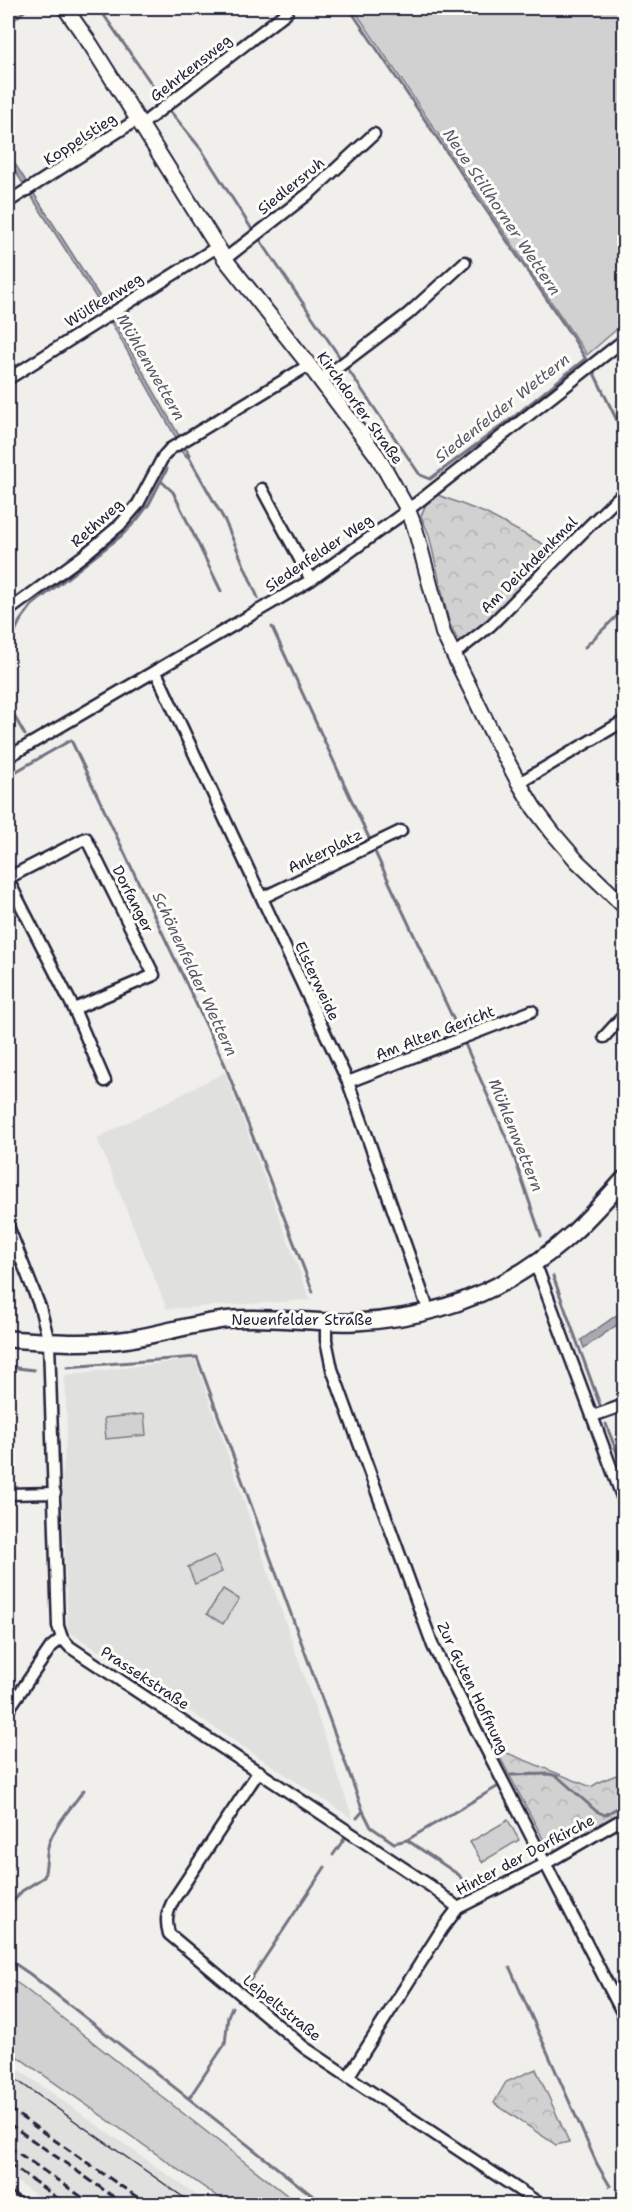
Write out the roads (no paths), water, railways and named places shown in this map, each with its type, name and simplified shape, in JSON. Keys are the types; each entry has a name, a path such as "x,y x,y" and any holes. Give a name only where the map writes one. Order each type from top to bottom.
{"highway":[{"path":"8,2201 13,2205"}],"main road":[{"name":"Neuenfelder Straße","path":"8,1340 105,1342 234,1319 326,1322 384,1320 429,1312 480,1295 533,1264 574,1232 624,1179"}],"street":[{"name":"Kirchdorfer Straße","path":"65,8 140,122 221,253 370,445 408,510 423,554 437,617 453,655 519,783 553,833 577,861 624,906"},
{"name":"Gehrkensweg","path":"140,122 287,12"},
{"name":"Koppelstieg","path":"8,202 140,122"},
{"name":"Siedlersruh","path":"221,253 312,191 374,134"},
{"name":"Wülfkenweg","path":"8,379 108,315 221,253"},
{"path":"321,381 408,314 465,262"},
{"name":"Siedenfelder Weg","path":"8,757 311,580 408,510 624,340"},
{"name":"Rethweg","path":"8,611 83,556 120,525 138,504 163,458 179,443 309,365"},
{"path":"262,489 311,580"},
{"name":"Am Deichdenkmal","path":"453,655 491,625 624,492"},
{"name":"Elsterweide","path":"156,672 348,1082 429,1312"},
{"path":"519,783 624,721"},
{"name":"Ankerplatz","path":"262,898 400,831"},
{"name":"Dorfanger","path":"74,1009 154,975 86,838 8,879 74,1009 105,1081"},
{"name":"Am Alten Gericht","path":"348,1082 532,1011"},
{"path":"603,1037 624,1015"},
{"path":"8,1226 40,1307 49,1342 58,1626 62,1638 51,1647 8,1710"},
{"path":"533,1264 539,1273 624,1502"},
{"name":"Zur Guten Hoffnung","path":"326,1322 326,1340 332,1369 433,1646 624,2016"},
{"path":"593,1416 624,1405"},
{"path":"8,1494 55,1493"},
{"name":"Prassekstraße","path":"62,1638 70,1647 438,1891 458,1908"},
{"name":"Leipeltstraße","path":"259,1771 167,1911 166,1924 169,1934 305,2048 540,2205"},
{"name":"Hinter der Dorfkirche","path":"348,2077 442,1929 458,1908 545,1864 624,1818"}],"waterway":[{"path":"8,24 28,8"},
{"name":"Siedenfelder Wettern","path":"99,8 164,102"},
{"name":"Neue Stillhorner Wettern","path":"349,8 573,338 593,371 624,435"},
{"name":"Siedenfelder Wettern","path":"170,111 201,149 253,231"},
{"name":"Siedenfelder Wettern","path":"260,240 341,359"},
{"name":"Siedenfelder Wettern","path":"347,368 420,475 430,479 515,416 585,359"},
{"name":"Mühlenwettern","path":"187,454 225,521 258,598"},
{"name":"Schönenfelder Wettern","path":"8,646 20,621 32,605 121,536 136,521 149,504 167,469"},
{"path":"161,481 173,492 221,591"},
{"path":"585,647 624,609"},
{"name":"Mühlenwettern","path":"272,627 369,838"},
{"path":"8,705 25,735"},
{"name":"Schönenfelder Wettern","path":"8,776 71,740 225,1065 313,1292"},
{"name":"Mühlenwettern","path":"375,852 458,1029"},
{"name":"Mühlenwettern","path":"465,1044 512,1151 541,1236"},
{"name":"Mühlenwettern","path":"553,1276 600,1405"},
{"path":"67,1367 197,1357 363,1811 371,1827 394,1843 407,1840 459,1875 467,1887"},
{"path":"8,1367 34,1370"},
{"name":"Mühlenwettern","path":"606,1424 624,1471"},
{"path":"511,1775 549,1774 557,1776 596,1811 605,1815 624,1804"},
{"path":"407,1840 497,1787"},
{"path":"8,1908 22,1891 44,1877 48,1847 52,1836 84,1790"},
{"path":"357,1818 363,1811"},
{"path":"333,1855 344,1839"},
{"path":"247,1985 325,1867"},
{"path":"8,1959 323,2204"},
{"path":"510,1968 597,2164 610,2186"},
{"path":"189,2098 225,2044 228,2016 232,2007"}],"tram line":[{"path":"8,2074 193,2204"}],"railway":[{"path":"8,2108 147,2204"},
{"path":"8,2123 124,2204"},
{"path":"8,2146 92,2204"},
{"path":"8,2163 66,2204"}]}
